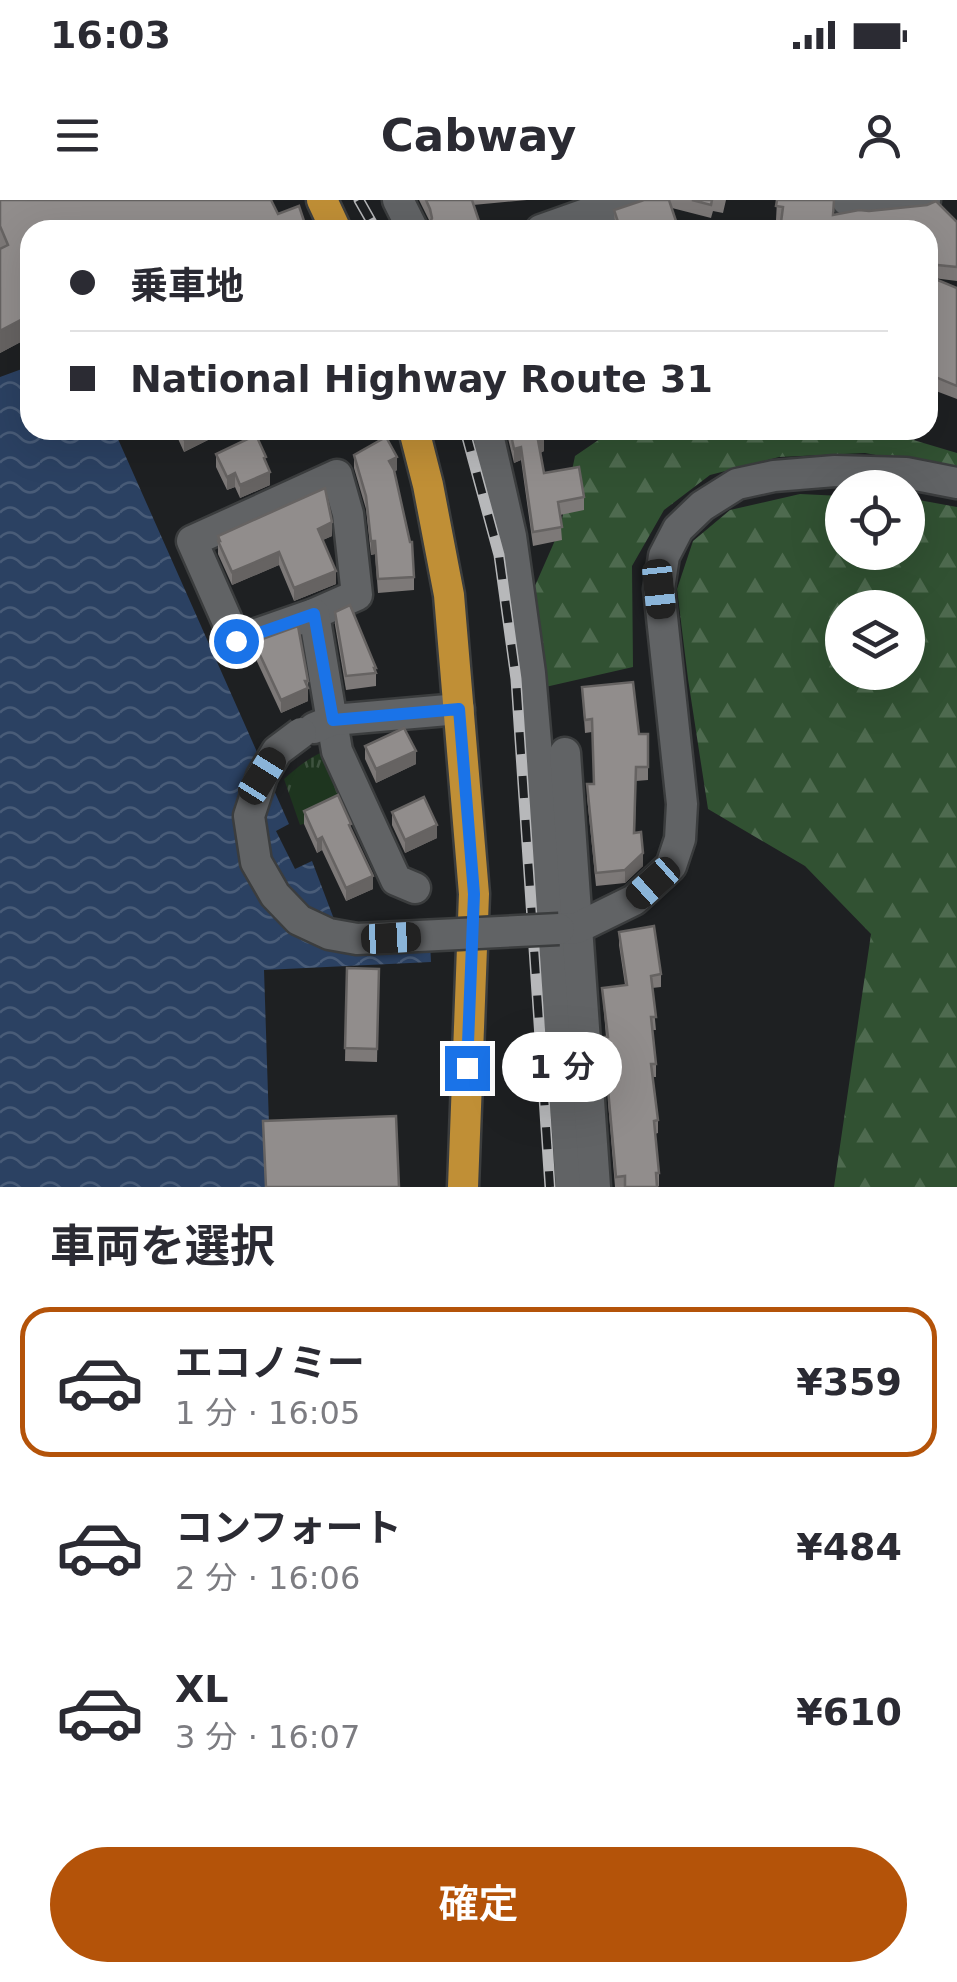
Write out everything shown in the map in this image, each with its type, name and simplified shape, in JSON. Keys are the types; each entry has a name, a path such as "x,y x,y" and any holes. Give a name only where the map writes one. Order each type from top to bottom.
{"highway":[{"path":"416,440 448,595 474,894 463,1187"}],"street":[{"path":"569,220 626,200"},
{"path":"861,202 925,200"},
{"path":"489,440 511,536 530,673 571,1187"},
{"path":"459,709 333,720 302,733 277,751 262,776 249,816 256,862 275,895 299,920 329,934 357,939 568,928 634,900 671,866 680,839 682,804 659,589 664,556 678,529 702,506 737,484 774,476 835,471 906,473 957,483"},
{"path":"337,475 348,514 357,595 314,614 236,641 192,541 337,475"},
{"path":"314,614 337,751 396,880 415,888"},
{"path":"565,752 568,928 595,1187"}],"green space":[{"path":"598,440 913,440 957,453 957,470 865,453 779,457 710,475 664,510 632,566 633,667 541,688 526,654 534,588 560,529 575,456"},
{"path":"800,494 825,495 825,570 925,570 925,501 957,507 957,1187 834,1187 871,934 805,866 708,809 677,589 693,541 730,510"},
{"path":"334,748 358,806 300,825 284,779 307,760"}],"water":[{"path":"20,370 20,440 118,440 289,824 276,831 295,869 312,861 340,935 430,942 431,962 264,970 271,1187 0,1187 0,377"}],"building":[{"path":"0,200 271,200 278,214 299,206 304,220 20,220 20,320 0,331 0,249 8,245 0,226"},
{"path":"426,200 472,200 479,220 431,220"},
{"path":"644,200 669,200 676,220 617,220 614,210"},
{"path":"777,200 834,200 833,215 936,201 957,222 957,267 938,265 938,220 781,220 783,207 776,206"},
{"path":"938,280 957,288 957,386 938,378"},
{"path":"245,440 258,440 270,472 240,485 235,473 227,477 216,454"},
{"path":"388,440 397,457 389,461 412,542 414,577 378,579 375,541 371,541 366,496 354,455"},
{"path":"512,440 538,440 544,473 579,467 584,497 558,502 562,527 533,532 521,447 514,449"},
{"path":"325,488 332,522 318,529 336,571 294,588 279,552 232,572 218,536"},
{"path":"350,605 376,673 346,676 335,612"},
{"path":"298,626 308,688 281,700 254,642"},
{"path":"633,682 639,734 648,734 648,767 636,767 634,833 641,832 643,853 625,870 596,873 587,784 594,784 592,719 585,720 582,687"},
{"path":"404,728 416,751 376,769 365,746"},
{"path":"338,795 373,876 346,888 322,837 317,840 304,811"},
{"path":"424,797 437,825 405,840 392,812"},
{"path":"654,926 661,974 651,976 656,1064 651,1064 659,1173 657,1187 625,1187 625,1176 616,1177 602,988 627,985 619,932"},
{"path":"347,968 379,969 377,1049 345,1048"},
{"path":"396,1116 399,1187 266,1187 263,1121"}],"railway":[{"path":"359,200 370,220"},
{"path":"468,440 499,555 516,679 550,1187"}],"route":[{"path":"236,641 314,614 333,720 459,709 474,894 467,1068"}]}
